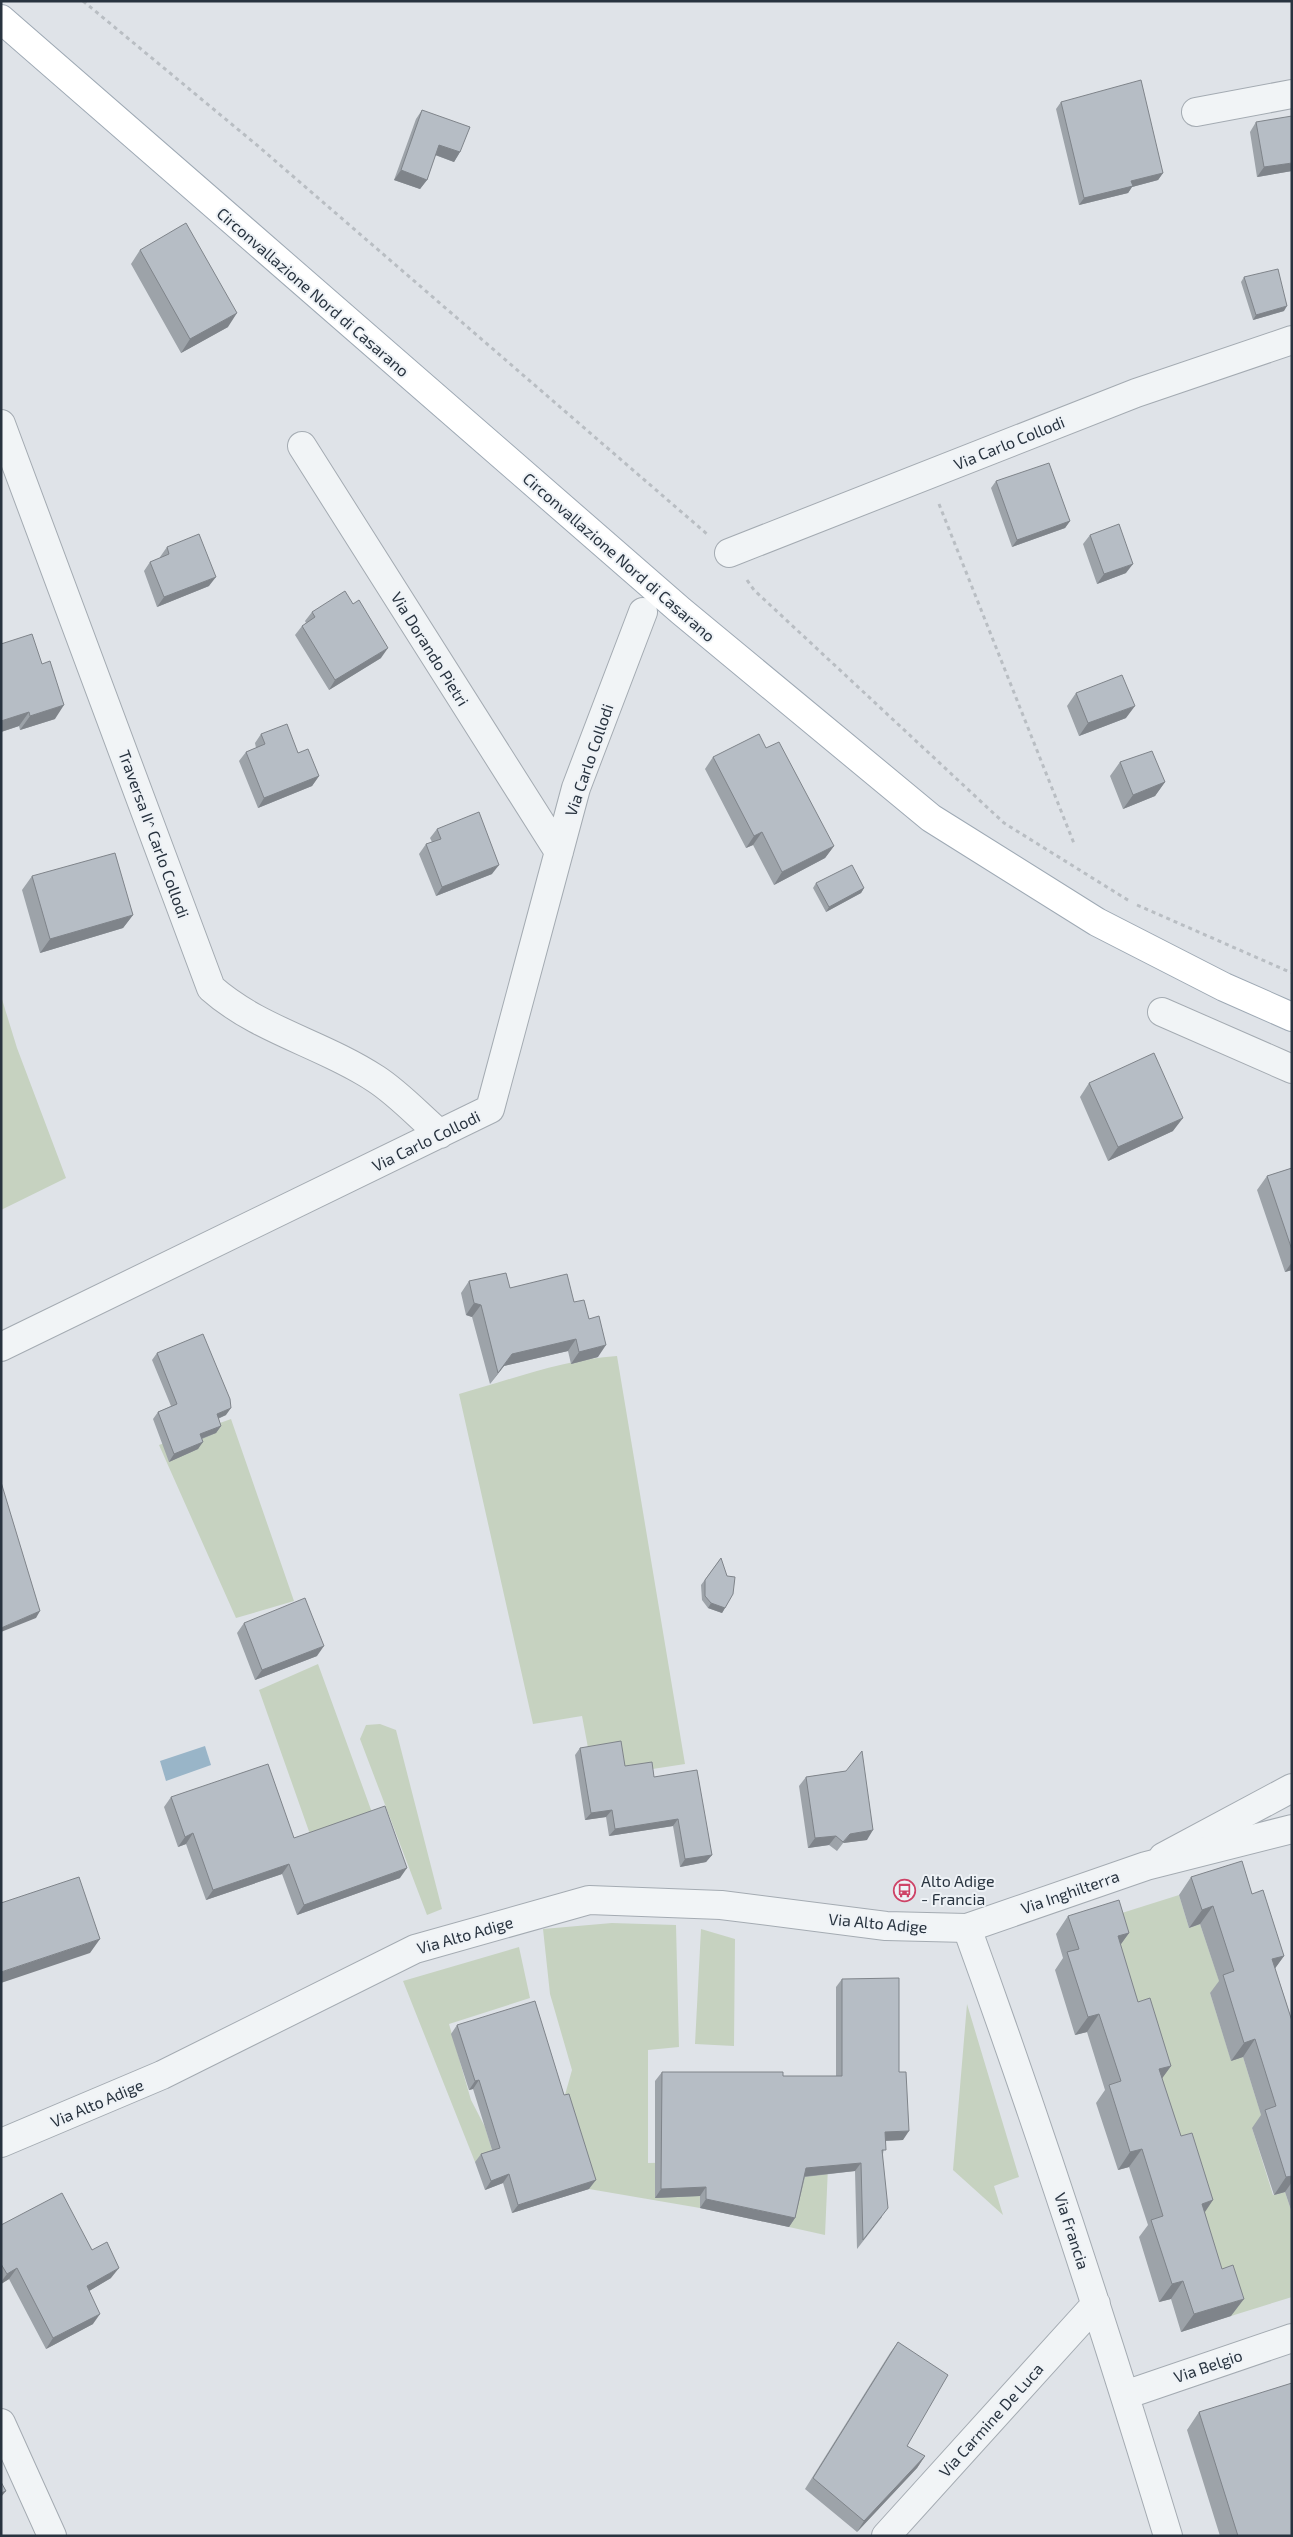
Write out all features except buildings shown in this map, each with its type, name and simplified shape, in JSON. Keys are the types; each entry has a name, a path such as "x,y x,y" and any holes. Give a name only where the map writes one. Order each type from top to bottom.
{"main road":[{"name":"Circonvallazione Nord di Casarano","path":"1,19 674,605 931,818 1097,922 1224,987 1292,1017"}],"street":[{"path":"1196,112 1292,94"},
{"name":"Via Carlo Collodi","path":"730,553 1136,393 1292,340"},
{"name":"Traversa II^ Carlo Collodi","path":"1,424 211,988 231,1006 252,1018 310,1044 376,1079 440,1134"},
{"name":"Via Dorando Pietri","path":"302,446 559,852"},
{"name":"Via Carlo Collodi","path":"1,1347 490,1109 576,788 643,612"},
{"path":"1162,1012 1292,1069"},
{"name":"Via Inghilterra","path":"1146,1866 1292,1788"},
{"name":"Via Inghilterra","path":"967,1928 1146,1866 1291,1832"},
{"name":"Via Alto Adige","path":"1,2143 162,2075 415,1948 589,1900 721,1905 886,1926 967,1928"},
{"name":"Via Francia","path":"967,1928 1023,2082 1096,2304 1168,2536"},
{"name":"Via Carmine De Luca","path":"886,2536 1096,2304"},
{"name":"Via Belgio","path":"1125,2395 1292,2338"},
{"path":"1,2423 52,2536"}],"path":[{"path":"83,1 265,152 730,553 754,590 1004,823 1133,903 1292,973"},
{"path":"928,476 1075,846"}],"green space":[{"path":"1,996 17,1048 66,1178 1,1210"},
{"path":"617,1356 685,1764 620,1774 589,1753 582,1716 533,1724 459,1394 577,1361"},
{"path":"231,1419 294,1601 236,1618 159,1445"},
{"path":"318,1664 374,1818 311,1837 259,1690"},
{"path":"380,1724 396,1730 442,1909 427,1915 360,1739 366,1725"},
{"path":"1179,1895 1189,1928 1200,1924 1222,1989 1210,1993 1231,2060 1243,2057 1264,2124 1252,2128 1273,2195 1285,2192 1292,2213 1292,2297 1231,2316 1106,1918"},
{"path":"612,1923 676,1925 679,2047 648,2050 648,2163 702,2162 700,2208 589,2189 563,2102 572,2070 550,1994 543,1929"},
{"path":"701,1929 735,1939 734,2046 695,2044"},
{"path":"519,1947 530,1998 449,2024 471,2100 485,2127 494,2157 475,2162 403,1981"},
{"path":"967,2004 1019,2177 994,2186 1003,2215 953,2170"},
{"path":"828,2167 825,2235 789,2227 782,2168"}],"water":[{"path":"205,1746 211,1765 166,1781 160,1761"}],"place":[{"name":"Alto Adige - Francia","path":"905,1890"}]}
